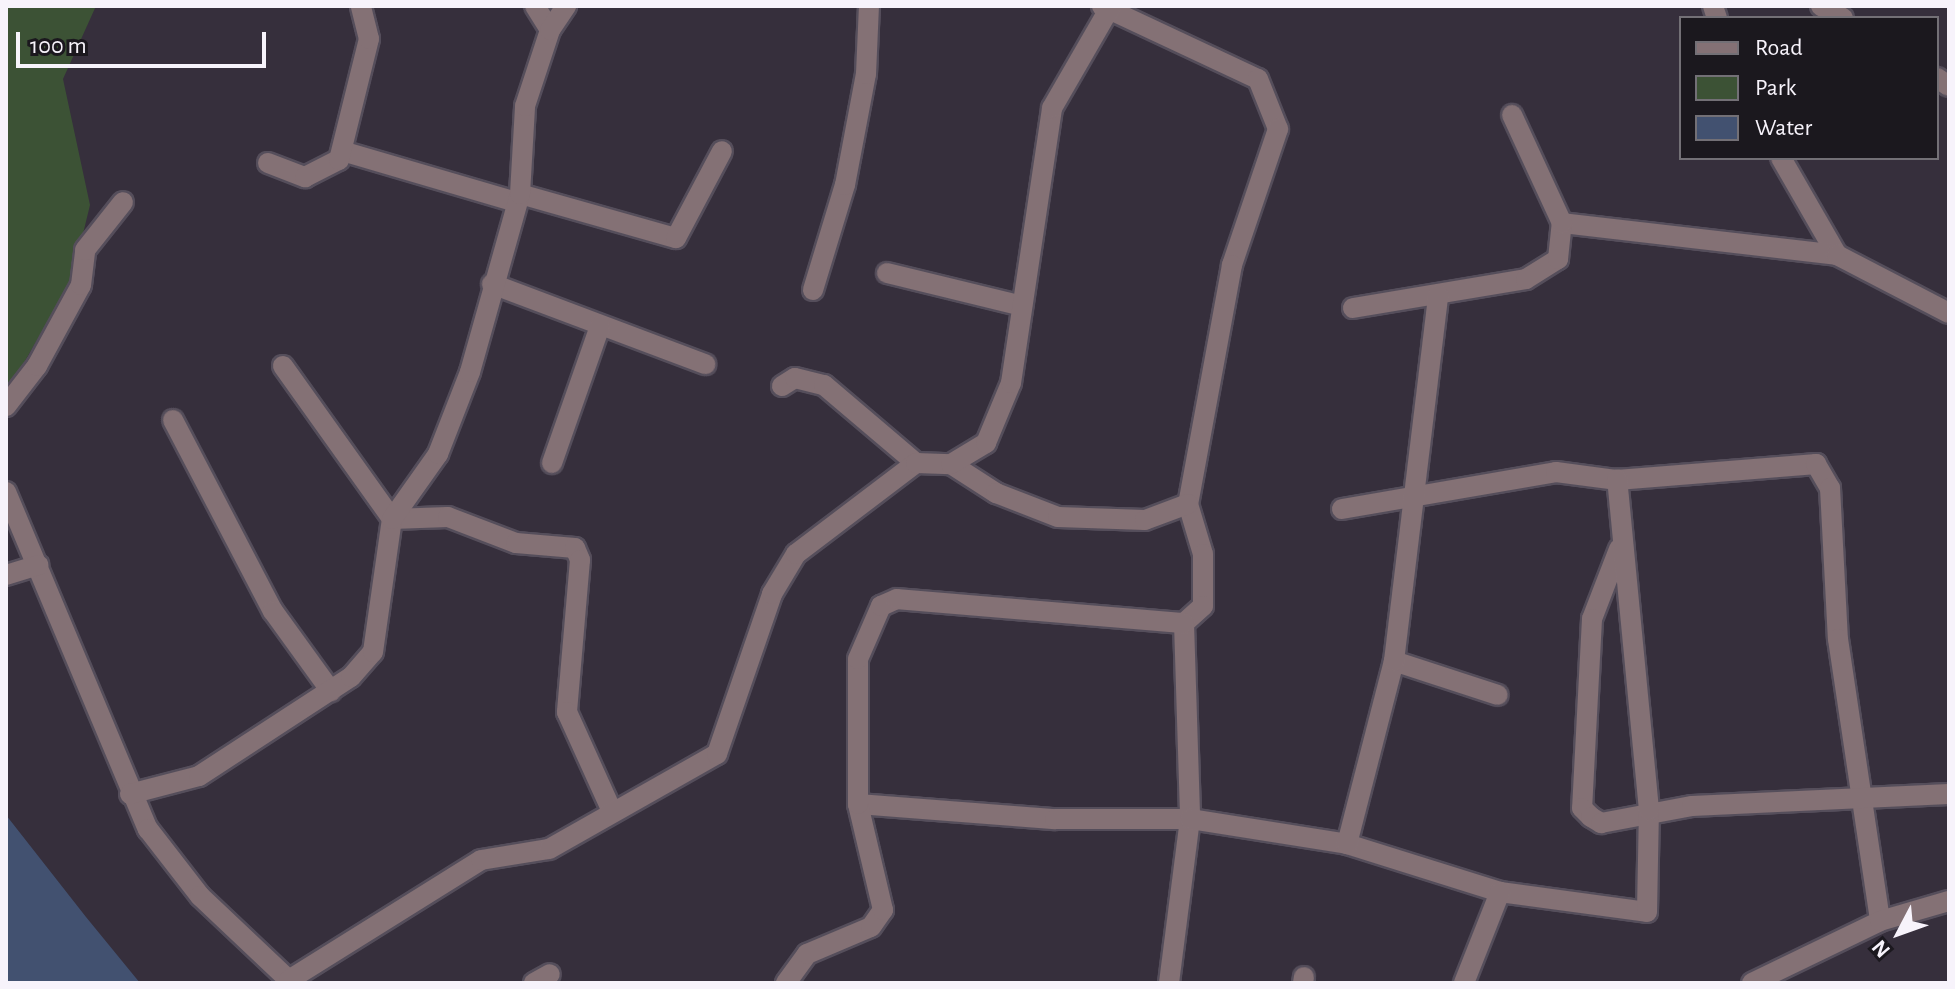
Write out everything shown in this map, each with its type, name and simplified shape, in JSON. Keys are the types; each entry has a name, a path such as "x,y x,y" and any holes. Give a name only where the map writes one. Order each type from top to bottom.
{"street":[{"path":"268,163 305,177 330,167 342,151 369,39 361,6"},
{"path":"535,6 550,30"},
{"path":"130,794 199,776 331,691 373,652 392,519 444,441 518,198 525,106 550,30 566,6"},
{"path":"813,290 845,185 866,74 869,6"},
{"path":"786,983 807,954 871,927 883,910 858,804 858,659 881,606 897,599 1184,623 1203,606 1203,554 1188,504 1244,215 1278,129 1258,79 1107,7 1052,108 1022,306 998,426 951,464"},
{"path":"1353,308 1539,275 1558,259 1562,223 1512,115"},
{"path":"342,151 676,238 722,151"},
{"path":"1782,160 1837,255"},
{"path":"6,406 37,366 81,285 85,250 123,202"},
{"path":"1562,223 1837,255 1949,313"},
{"path":"887,273 1022,306"},
{"path":"492,284 705,364"},
{"path":"1347,844 1394,661 1411,493 1438,295"},
{"path":"552,463 600,326"},
{"path":"283,366 392,519"},
{"path":"782,386 795,378 824,385 916,463 951,464 996,493 1058,517 1145,520 1188,504"},
{"path":"173,420 273,611 331,691"},
{"path":"6,492 39,565 130,794 200,896 291,982 481,860 517,860 549,849 612,811 659,792 717,754 772,594 796,554 916,463"},
{"path":"1342,509 1411,493 1556,472 1617,480 1816,464 1823,472 1861,801 1880,921"},
{"path":"858,804 1055,819 1190,819 1347,844 1500,892 1647,912 1649,810 1620,546 1617,480"},
{"path":"392,519 448,517 516,543 575,548 580,560 567,712 612,811"},
{"path":"1620,546 1592,619 1582,808 1601,823 1649,810 1949,794"},
{"path":"6,575 39,565"},
{"path":"1169,983 1190,819 1184,623"},
{"path":"1394,661 1498,695"},
{"path":"1464,983 1500,892"},
{"path":"1752,983 1880,921 1949,901"}],"green space":[{"path":"6,6 96,6 63,79 90,205 72,279 6,394"}],"water":[{"path":"6,815 86,917 140,983 6,983"}]}
